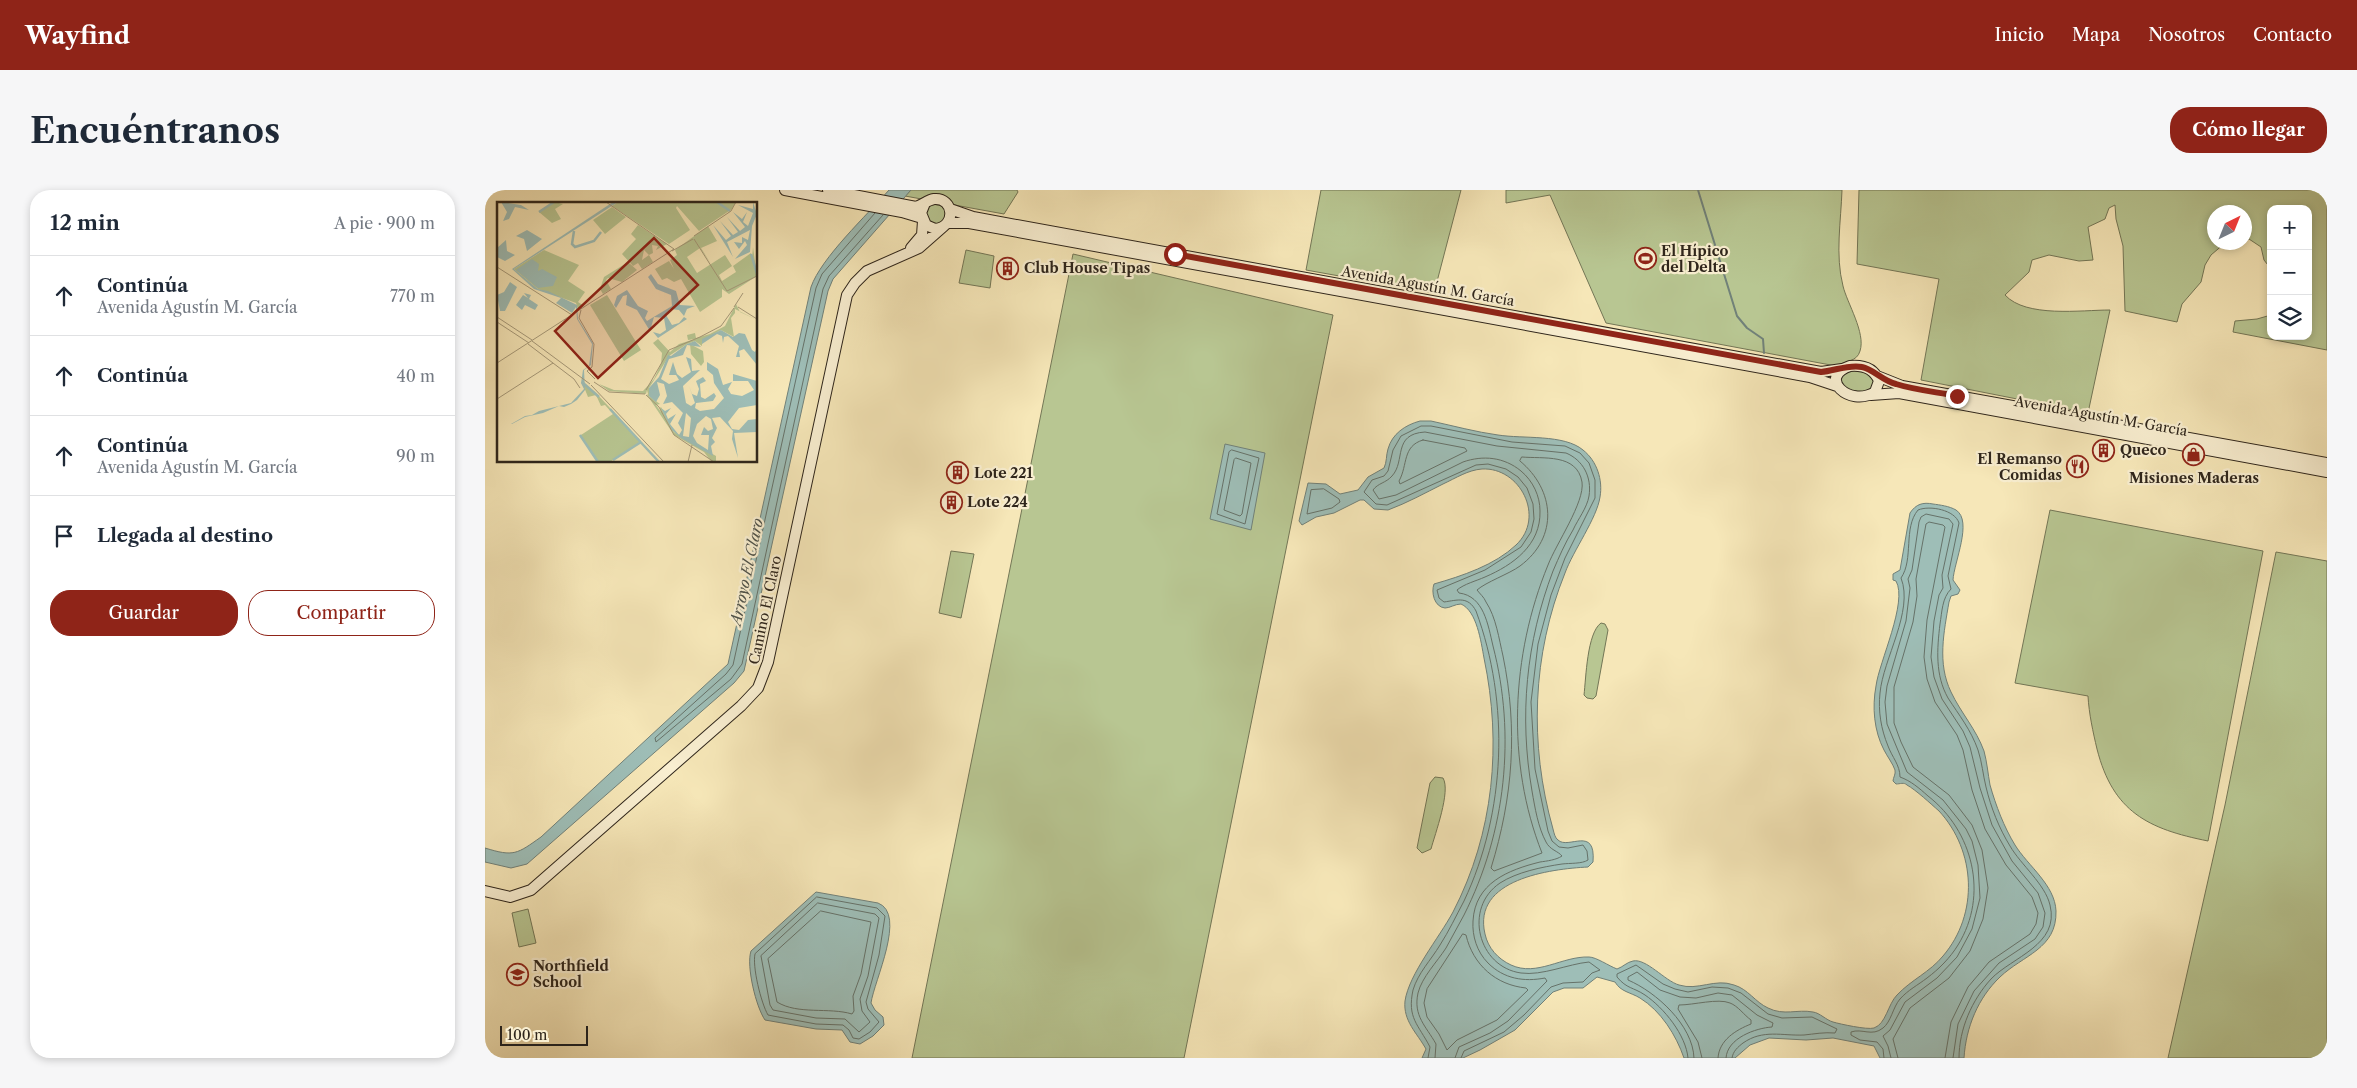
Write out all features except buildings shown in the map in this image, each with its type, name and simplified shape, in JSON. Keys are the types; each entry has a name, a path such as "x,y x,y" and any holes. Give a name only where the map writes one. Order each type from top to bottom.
{"main road":[{"path":"785,190 904,209 935,229 946,225 950,219 950,209 944,201 939,199 904,209"},
{"path":"828,190 872,203"},
{"path":"923,220 921,213 925,204"},
{"name":"Avenida Agustín M. García","path":"950,209 991,220 1821,372 1842,370"},
{"name":"Camino El Claro","path":"907,252 921,237 924,228 923,220"},
{"name":"Avenida Agustín M. García","path":"946,225 969,223 1801,375 1837,386"},
{"name":"Camino El Claro","path":"485,891 510,897 531,890 741,706 758,688 768,662 845,302 852,287 872,268 919,248 946,225"},
{"path":"1850,366 1863,367 1877,376 1878,389 1871,395 1855,397 1843,392 1837,386 1836,379 1842,370 1850,366"},
{"name":"Avenida Agustín M. García","path":"1877,376 1902,386 2327,464"},
{"name":"Avenida Agustín M. García","path":"1871,395 1888,392 1899,393 2327,472"}],"green space":[{"path":"911,190 1017,190 1018,192 1004,214 905,196"},
{"path":"1321,190 1461,190 1434,293 1306,270"},
{"path":"1506,190 1842,190 1839,262 1845,293 1858,327 1861,344 1860,351 1853,359 1836,366 1606,323 1550,195 1506,203"},
{"path":"1859,190 2327,190 2327,350 2275,340 2312,340 2312,205 2267,205 2267,264 2264,260 2261,247 2252,241 2252,205 2207,205 2207,250 2217,250 2205,265 2201,282 2182,304 2177,322 2125,311 2123,246 2116,219 2115,205 2109,208 2105,219 2088,227 2093,260 2079,261 2049,255 2032,260 2029,272 2005,295 2014,302 2040,310 2110,310 2088,413 1921,380 1939,279 1857,264"},
{"path":"932,204 943,206 947,213 943,223 929,224 925,211"},
{"path":"966,250 994,256 990,288 959,283"},
{"path":"1073,254 1333,315 1184,1058 912,1058"},
{"path":"2267,316 2267,339 2233,332 2235,321"},
{"path":"1854,369 1871,374 1875,384 1868,393 1846,390 1840,379 1842,374"},
{"path":"2050,510 2263,551 2208,841 2168,830 2151,823 2123,803 2104,771 2094,736 2088,696 2015,683"},
{"path":"951,551 974,554 961,618 939,613"},
{"path":"2276,552 2327,561 2327,1058 2168,1058 2225,805"},
{"path":"1601,623 1605,624 1608,630 1596,696 1593,699 1587,698 1584,695 1590,646 1596,628"},
{"path":"1435,777 1443,778 1445,784 1444,802 1431,849 1422,853 1417,848 1430,783"},
{"path":"528,909 536,943 519,947 512,913"}],"water":[{"name":"Arroyo El Claro","path":"889,190 911,190 833,279 828,291 744,671 734,683 527,864 511,868 485,862 485,848 509,853 515,852 541,837 728,664 811,287 824,263 834,250"},
{"path":"1420,421 1431,421 1498,435 1565,441 1588,454 1598,471 1601,484 1598,505 1565,573 1554,604 1540,668 1538,700 1540,765 1545,797 1555,835 1562,842 1586,841 1590,844 1593,851 1593,862 1588,867 1535,875 1517,881 1502,889 1490,901 1484,915 1486,939 1491,948 1506,963 1530,969 1589,957 1617,969 1633,961 1638,961 1650,966 1679,985 1693,987 1727,983 1743,989 1763,1005 1774,1010 1780,1012 1813,1012 1833,1022 1853,1026 1874,1028 1878,1026 1897,995 1943,956 1955,939 1963,921 1968,883 1966,863 1960,845 1951,827 1939,811 1906,784 1896,784 1893,781 1895,770 1878,735 1874,710 1878,675 1892,632 1898,603 1899,591 1896,581 1893,580 1893,574 1900,570 1910,513 1917,506 1929,503 1956,510 1961,515 1963,532 1953,580 1960,590 1958,594 1951,596 1949,602 1943,647 1944,670 1951,692 1977,735 1984,751 1990,785 2007,831 2020,853 2046,884 2051,893 2056,911 2055,924 2045,943 2009,969 1985,994 1970,1024 1964,1058 1880,1058 1874,1046 1833,1038 1806,1040 1769,1038 1750,1045 1735,1058 1684,1058 1667,1024 1648,1003 1626,992 1615,982 1597,977 1583,988 1564,988 1553,992 1515,1030 1463,1058 1422,1058 1426,1049 1408,1021 1405,1001 1412,979 1453,912 1467,882 1486,820 1491,788 1493,755 1490,690 1475,620 1471,613 1461,604 1445,608 1438,605 1434,599 1433,587 1434,584 1478,569 1508,552 1525,534 1529,521 1528,508 1525,496 1508,476 1496,471 1482,469 1462,475 1388,510 1374,509 1364,500 1360,500 1334,513 1316,517 1302,525 1299,521 1308,483 1326,484 1340,494 1358,490 1368,477 1384,468 1387,451 1396,435 1409,425"},
{"path":"1225,444 1265,453 1251,530 1210,519"},
{"path":"816,892 878,903 886,910 890,920 887,949 871,1003 875,1010 883,1017 884,1025 873,1036 860,1044 850,1042 842,1030 816,1029 765,1020 755,996 750,966 751,951"}],"waterway":[{"path":"1698,190 1737,316 1747,328 1763,339 1764,353"}],"place":[{"name":"El Hípico del Delta","path":"1645,259"},
{"name":"Club House Tipas","path":"1008,268"},
{"name":"Queco","path":"2104,450"},
{"name":"Misiones Maderas","path":"2194,455"},
{"name":"El Remanso Comidas","path":"2078,467"},
{"name":"Lote 221","path":"958,473"},
{"name":"Lote 224","path":"951,502"},
{"name":"Northfield School","path":"517,974"}],"route":[{"path":"1175,254 1821,372 1842,370 1850,366 1863,367 1871,370 1877,376 1896,384 1957,396"}]}
